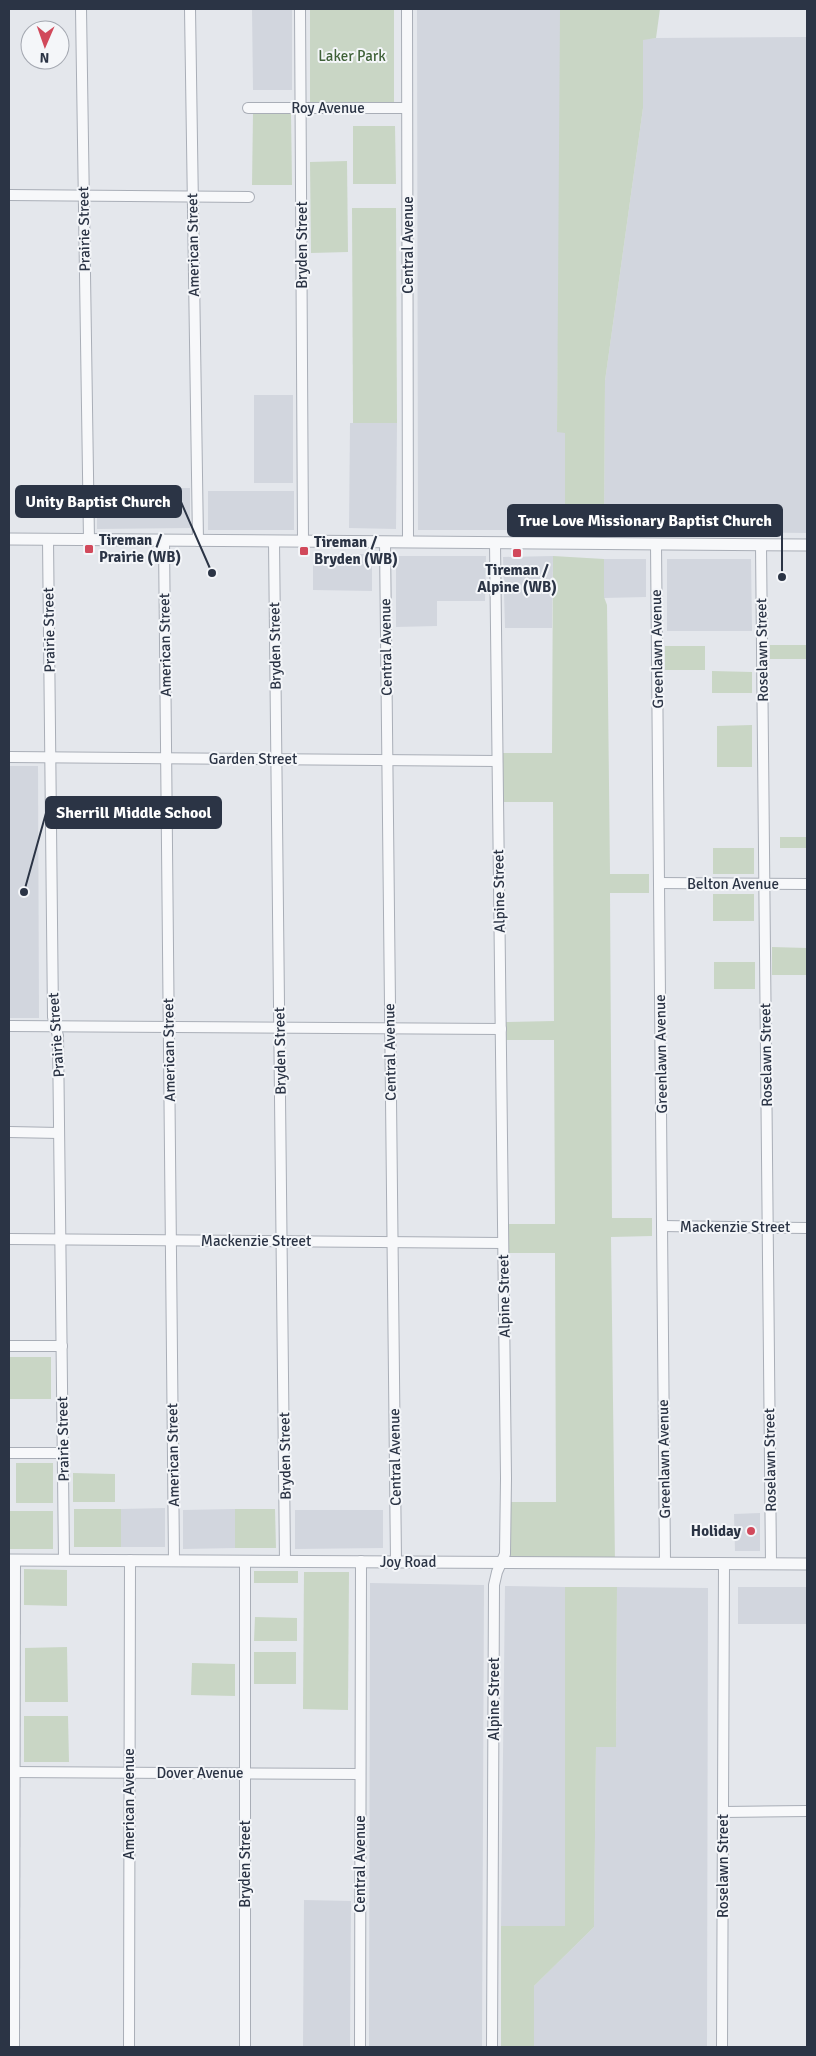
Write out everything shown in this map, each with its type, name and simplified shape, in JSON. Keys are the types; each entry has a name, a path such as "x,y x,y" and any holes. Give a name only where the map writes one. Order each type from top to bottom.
{"street":[{"name":"Prairie Street","path":"81,9 89,540"},
{"name":"American Street","path":"190,9 198,541"},
{"name":"Bryden Street","path":"300,9 303,541"},
{"name":"Central Avenue","path":"407,9 408,542"},
{"name":"Roy Avenue","path":"248,108 407,108"},
{"path":"9,195 249,197"},
{"path":"9,539 807,545"},
{"name":"Prairie Street","path":"48,539 53,1017 58,1036 64,1560"},
{"name":"American Street","path":"164,540 174,1560"},
{"name":"Bryden Street","path":"274,541 285,1561"},
{"name":"Central Avenue","path":"384,542 396,1562"},
{"name":"Alpine Street","path":"492,2047 494,1586 505,1554 506,1478 495,543"},
{"name":"Greenlawn Avenue","path":"656,544 665,1563"},
{"name":"Roselawn Street","path":"761,545 771,1564"},
{"name":"Garden Street","path":"9,757 497,761"},
{"name":"Belton Avenue","path":"659,883 807,884"},
{"path":"9,1026 501,1029"},
{"path":"9,1132 59,1133"},
{"name":"Mackenzie Street","path":"662,1226 807,1228"},
{"name":"Mackenzie Street","path":"9,1239 503,1243"},
{"path":"9,1346 62,1346"},
{"path":"9,1452 63,1453"},
{"path":"12,1560 14,2047"},
{"name":"Joy Road","path":"12,1560 807,1564"},
{"name":"American Avenue","path":"129,2047 130,1560"},
{"name":"Bryden Street","path":"244,2047 245,1561"},
{"name":"Central Avenue","path":"360,1562 360,2047"},
{"name":"Roselawn Street","path":"722,2047 724,1564"},
{"name":"Dover Avenue","path":"12,1772 360,1774"},
{"path":"724,1812 807,1811"}],"shaded area":[{"path":"252,9 292,9 292,90 253,90"},
{"path":"417,9 562,9 557,432 565,432 565,530 418,530"},
{"path":"807,37 807,533 604,531 605,381 643,108 643,39"},
{"path":"254,395 293,395 293,483 254,483"},
{"path":"350,423 397,423 396,529 349,528"},
{"path":"97,488 190,488 190,528 97,529"},
{"path":"208,491 294,491 294,530 208,530"},
{"path":"313,554 372,554 372,591 313,590"},
{"path":"396,556 486,556 485,601 437,601 437,626 396,627"},
{"path":"553,556 552,628 505,628 503,557"},
{"path":"604,559 646,559 646,597 604,598"},
{"path":"667,559 751,559 752,631 667,631"},
{"path":"9,766 38,766 39,1018 9,1018"},
{"path":"165,1508 165,1547 121,1547 121,1509"},
{"path":"235,1509 235,1548 183,1549 183,1510"},
{"path":"295,1510 383,1510 383,1548 295,1549"},
{"path":"760,1513 760,1551 735,1551 734,1514"},
{"path":"370,1583 484,1585 482,2047 369,2047"},
{"path":"505,1586 565,1587 565,1926 501,1926"},
{"path":"617,1587 708,1588 707,2047 534,2047 534,1986 594,1927 596,1747 616,1746"},
{"path":"738,1587 807,1587 807,1624 738,1624"},
{"path":"304,1900 351,1901 350,2047 303,2047"}],"green space":[{"name":"Laker Park","path":"310,9 394,9 394,104 310,104"},
{"path":"560,9 660,9 656,38 643,40 643,108 605,381 604,531 565,530 565,433 557,432"},
{"path":"253,113 291,113 292,185 252,185"},
{"path":"353,126 395,126 396,184 353,184"},
{"path":"347,161 348,252 311,253 310,162"},
{"path":"352,208 396,208 397,423 353,423"},
{"path":"553,556 604,559 604,597 607,605 610,874 649,874 649,893 610,893 612,1218 652,1218 652,1236 611,1237 615,1563 506,1562 505,1502 556,1502 555,1253 508,1253 507,1224 555,1224 554,1040 505,1040 505,1022 554,1021 553,802 502,802 502,753 552,753"},
{"path":"770,645 807,645 807,659 770,659"},
{"path":"665,646 705,646 705,670 665,670"},
{"path":"712,671 752,672 752,693 712,693"},
{"path":"752,725 752,767 717,767 717,726"},
{"path":"780,837 807,837 807,848 780,848"},
{"path":"713,848 754,848 754,874 713,874"},
{"path":"713,894 754,894 754,921 713,921"},
{"path":"772,947 807,948 807,975 772,975"},
{"path":"714,962 755,962 755,989 714,989"},
{"path":"9,1357 51,1357 51,1399 9,1399"},
{"path":"16,1463 53,1463 53,1503 16,1503"},
{"path":"73,1473 115,1474 115,1502 73,1502"},
{"path":"74,1509 121,1509 121,1547 74,1547"},
{"path":"235,1509 275,1509 276,1548 235,1548"},
{"path":"9,1511 53,1511 53,1549 9,1549"},
{"path":"24,1569 67,1570 67,1606 24,1605"},
{"path":"254,1571 298,1571 298,1583 254,1583"},
{"path":"304,1572 349,1572 348,1710 303,1709"},
{"path":"565,1587 617,1587 616,1747 596,1747 594,1927 534,1986 534,2047 501,2047 501,1926 565,1926"},
{"path":"255,1617 297,1618 297,1641 254,1641"},
{"path":"67,1647 68,1702 25,1702 25,1648"},
{"path":"254,1652 296,1652 296,1684 254,1684"},
{"path":"192,1663 235,1664 235,1696 191,1695"},
{"path":"24,1716 68,1716 69,1762 24,1762"}],"place":[{"name":"Tireman / Prairie (WB)","path":"89,549"},
{"name":"Tireman / Bryden (WB)","path":"304,551"},
{"name":"Tireman / Alpine (WB)","path":"517,553"},
{"name":"Unity Baptist Church","path":"212,573"},
{"name":"True Love Missionary Baptist Church","path":"782,577"},
{"name":"Sherrill Middle School","path":"24,892"},
{"name":"Holiday","path":"751,1531"}]}
